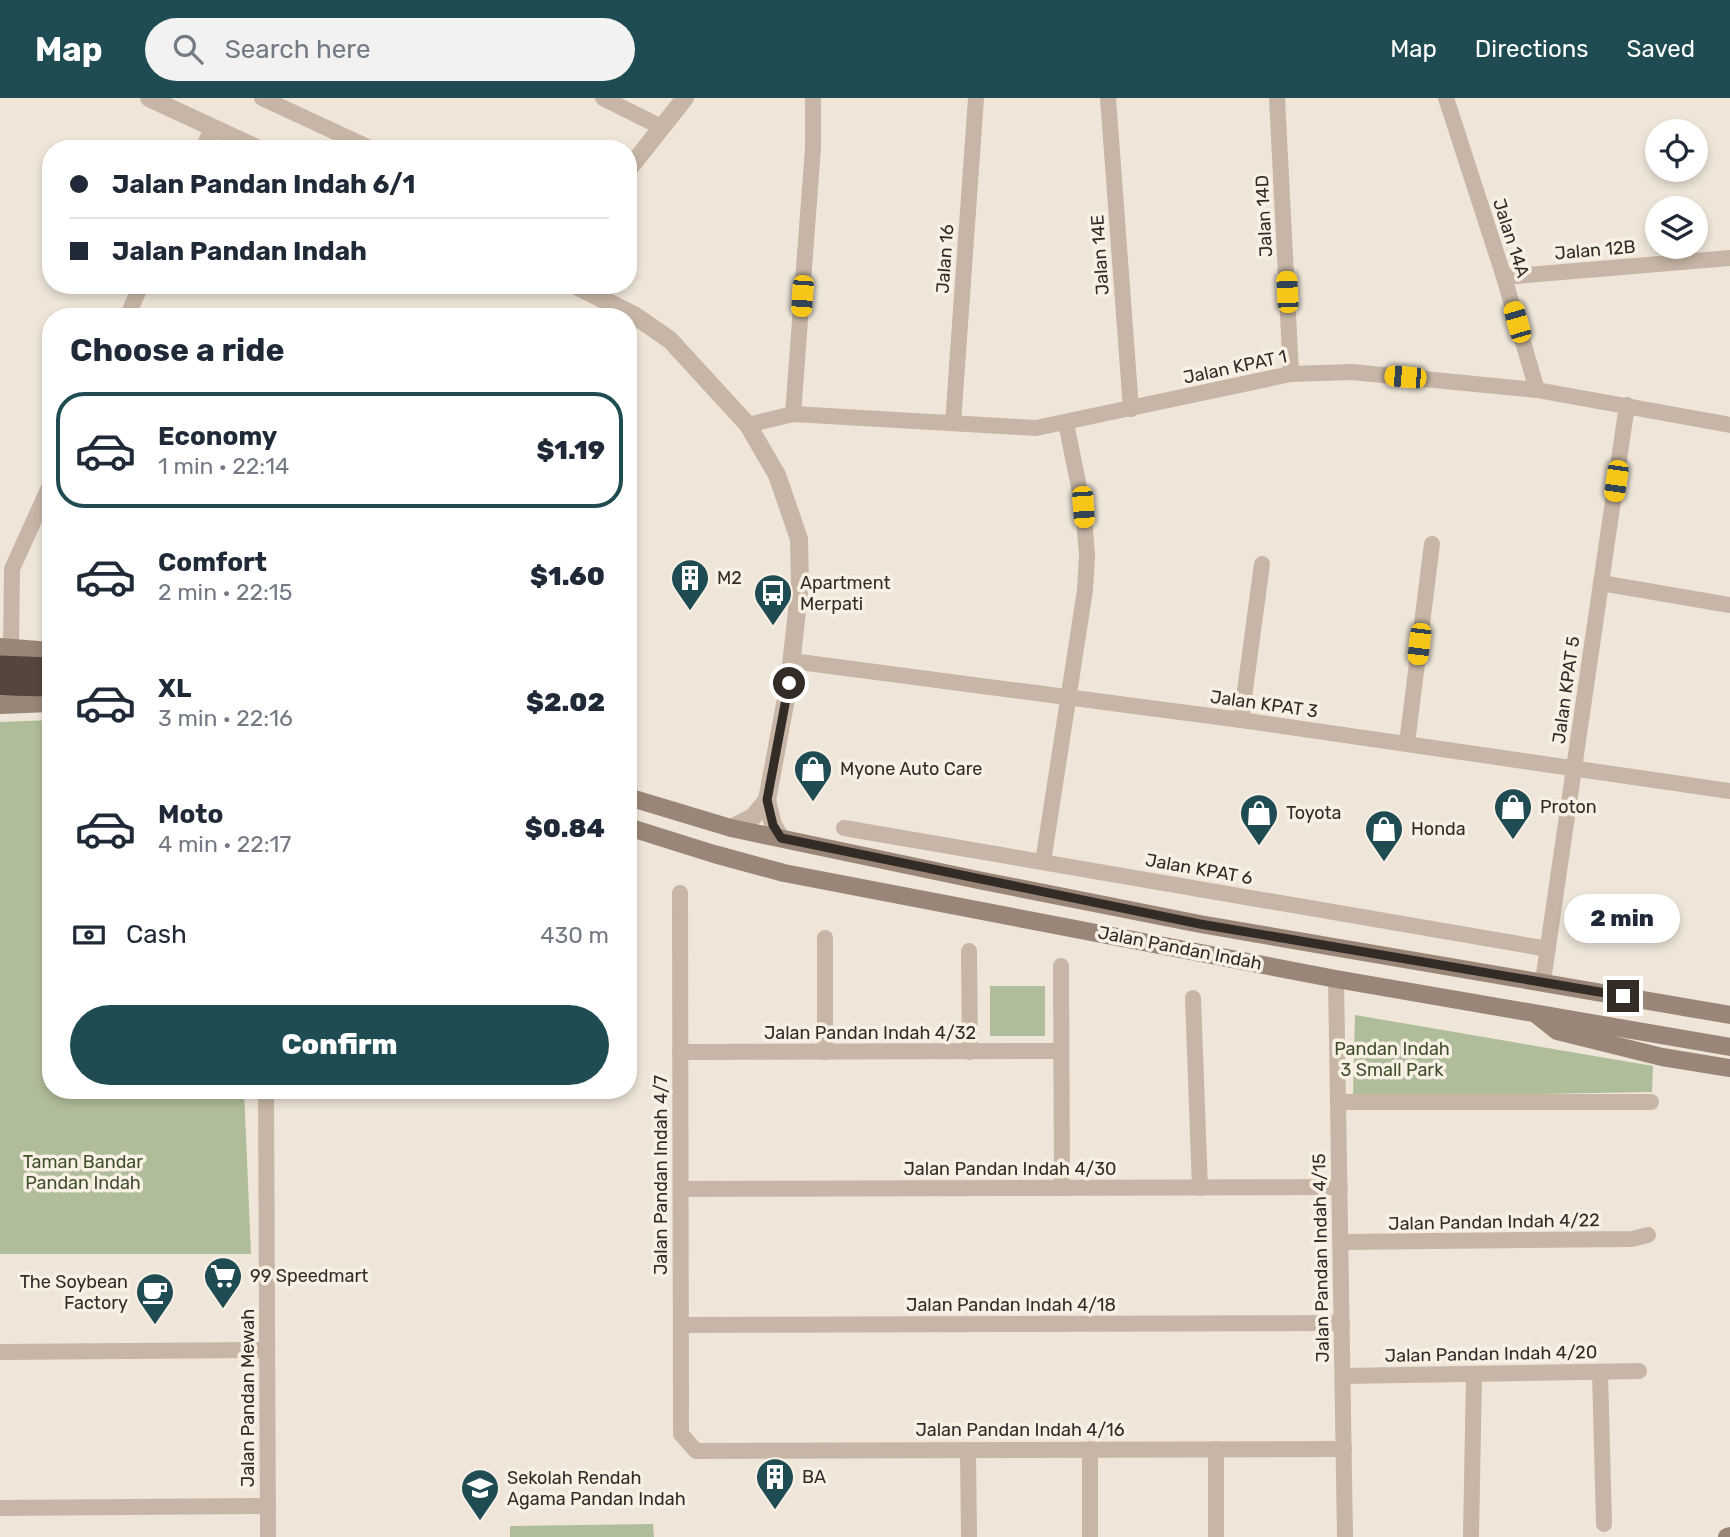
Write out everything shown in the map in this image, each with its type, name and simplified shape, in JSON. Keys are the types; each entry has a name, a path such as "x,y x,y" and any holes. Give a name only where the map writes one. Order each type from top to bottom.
{"highway":[{"path":"0,667 42,668"},
{"path":"0,685 42,686"}],"main road":[{"path":"5,647 42,650"},
{"path":"0,705 42,703"},
{"name":"Jalan Pandan Indah","path":"637,800 731,828 1200,924 1730,1015"},
{"name":"Jalan Pandan Indah","path":"637,830 784,873 1336,979 1533,1012 1557,1031 1662,1057 1730,1068"},
{"path":"1533,1012 1730,1047"}],"street":[{"path":"149,98 239,140"},
{"path":"262,98 353,140"},
{"path":"603,98 661,127"},
{"path":"637,158 685,98"},
{"path":"793,414 813,148 813,98"},
{"name":"Jalan 16","path":"953,423 976,98"},
{"name":"Jalan 14E","path":"1108,98 1131,409"},
{"name":"Jalan 14D","path":"1277,98 1291,374"},
{"name":"Jalan 14A","path":"1446,98 1504,277 1537,390"},
{"path":"207,140 212,128"},
{"name":"Jalan 12B","path":"1504,277 1730,258"},
{"path":"592,294 620,308"},
{"path":"637,317 670,340 748,425 777,475 799,538 800,584 792,661 767,800 773,825 781,838"},
{"name":"Jalan KPAT 1","path":"748,425 793,414 1037,428 1291,374 1352,372 1537,390 1730,425"},
{"name":"Jalan KPAT 5","path":"1543,981 1627,405"},
{"path":"1043,862 1085,590 1087,555 1083,507 1066,423"},
{"path":"5,647 12,569 42,503"},
{"path":"1407,743 1432,544"},
{"path":"1241,720 1262,564"},
{"path":"1601,583 1730,605"},
{"name":"Jalan KPAT 3","path":"792,661 1068,696 1730,791"},
{"path":"731,828 753,817 767,800"},
{"name":"Jalan KPAT 6","path":"844,828 1548,949"},
{"name":"Jalan Pandan Indah 4/7","path":"680,893 681,1434 696,1451"},
{"path":"825,938 825,1052"},
{"path":"970,951 971,1052"},
{"path":"1061,966 1062,1188"},
{"name":"Jalan Pandan Indah 4/15","path":"1336,979 1345,1537"},
{"path":"1193,998 1200,1188"},
{"name":"Jalan Pandan Indah 4/32","path":"680,1052 1060,1051"},
{"name":"Jalan Pandan Mewah","path":"266,1099 268,1537"},
{"path":"1338,1102 1651,1102"},
{"name":"Jalan Pandan Indah 4/30","path":"681,1189 1340,1187"},
{"name":"Jalan Pandan Indah 4/22","path":"1341,1242 1632,1240 1647,1235"},
{"name":"Jalan Pandan Indah 4/18","path":"681,1325 1342,1323"},
{"path":"0,1352 267,1350"},
{"name":"Jalan Pandan Indah 4/20","path":"1343,1376 1639,1371"},
{"path":"1600,1372 1604,1524"},
{"path":"1471,1537 1474,1374"},
{"path":"1216,1449 1216,1537"},
{"name":"Jalan Pandan Indah 4/16","path":"696,1451 1344,1449"},
{"path":"968,1450 969,1537"},
{"path":"1090,1450 1090,1537"},
{"path":"0,1508 268,1506"}],"green space":[{"name":"Taman Bandar Pandan Indah","path":"42,720 42,1099 244,1099 251,1254 0,1254 0,722"},
{"path":"990,986 1045,986 1045,1036 990,1036"},
{"name":"Pandan Indah 3 Small Park","path":"1355,1015 1653,1066 1652,1092 1353,1097"},
{"path":"653,1524 654,1537 510,1537 510,1526"}],"place":[{"name":"M2","path":"690,612"},
{"name":"Apartment Merpati","path":"773,627"},
{"name":"Myone Auto Care","path":"813,803"},
{"name":"Proton","path":"1513,841"},
{"name":"Toyota","path":"1259,847"},
{"name":"Honda","path":"1384,863"},
{"name":"99 Speedmart","path":"223,1310"},
{"name":"The Soybean Factory","path":"155,1326"},
{"name":"BA","path":"775,1511"},
{"name":"Sekolah Rendah Agama Pandan Indah","path":"480,1522"}],"route":[{"path":"789,683 767,800 773,825 781,838 1200,924 1623,996"}]}
